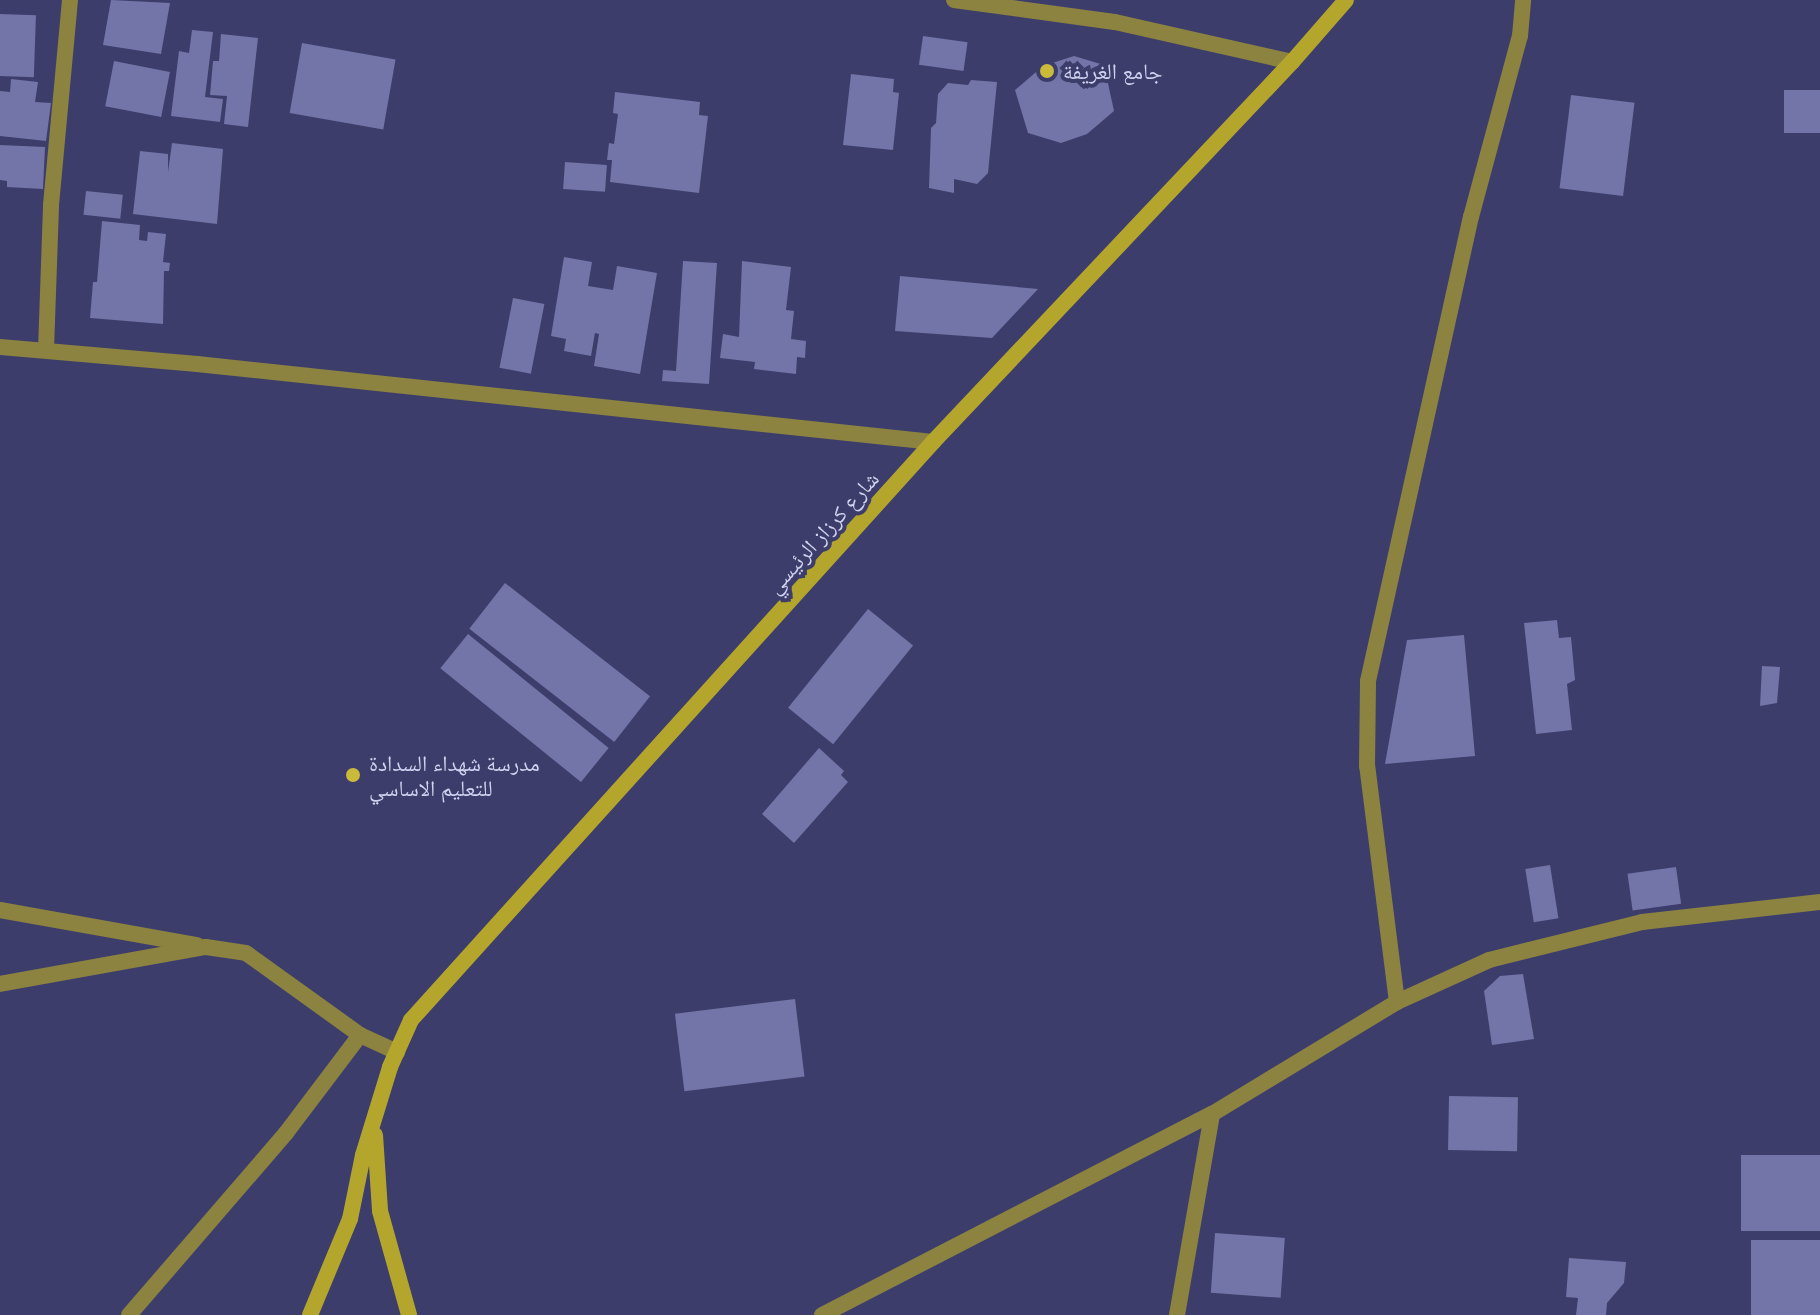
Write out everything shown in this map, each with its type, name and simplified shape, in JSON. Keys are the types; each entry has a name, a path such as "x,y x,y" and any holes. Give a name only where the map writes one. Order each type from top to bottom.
{"street":[{"path":"46,350 51,205 70,0"},
{"path":"954,0 1115,22 1292,62"},
{"name":"شارع كرزاز الرئيسي","path":"310,1315 350,1219 374,1121 411,1020 439,985 933,442 1292,62 1346,0"},
{"path":"1397,1002 1367,766 1368,681 1471,217 1520,36 1523,0"},
{"path":"0,347 933,442"},
{"path":"822,1315 1212,1114 1397,1002 1489,960 1642,922 1820,902"},
{"path":"0,910 246,953 360,1035 397,1052"},
{"path":"0,984 206,947"},
{"path":"129,1315 286,1133 360,1035"},
{"path":"1177,1315 1212,1114"},
{"name":"شارع كرزاز الرئيسي","path":"374,1121 380,1211 409,1315"}],"building":[{"path":"111,0 170,3 161,54 103,45"},
{"path":"0,14 36,15 34,77 0,76"},
{"path":"192,30 213,32 205,97 223,99 220,122 171,116 179,51 189,53"},
{"path":"221,34 258,38 248,127 224,124 227,96 210,95 213,61 219,61"},
{"path":"923,36 968,42 964,71 919,65"},
{"path":"302,43 396,59 383,129 290,113"},
{"path":"1074,56 1104,65 1114,111 1087,134 1061,143 1028,133 1015,90 1043,66"},
{"path":"114,61 170,72 161,117 105,106"},
{"path":"851,74 894,79 893,92 899,93 893,150 843,145"},
{"path":"11,79 38,82 35,102 51,103 46,141 0,136 0,91 10,92"},
{"path":"971,80 997,82 988,173 977,184 954,179 954,193 929,188 931,128 936,123 938,94 948,83 968,85"},
{"path":"1784,90 1820,90 1820,133 1784,133"},
{"path":"615,92 700,102 699,115 708,116 699,193 610,182 612,160 607,160 609,143 614,144 618,114 613,113"},
{"path":"1571,95 1635,103 1623,196 1560,188"},
{"path":"172,143 223,149 217,224 133,214 140,151 168,154 168,172"},
{"path":"0,145 45,147 43,189 7,187 7,181 0,180"},
{"path":"565,162 607,165 605,192 563,189"},
{"path":"86,191 123,195 120,219 83,215"},
{"path":"102,221 140,225 139,240 147,241 148,232 166,234 163,262 170,263 169,271 164,271 163,324 90,318 93,282 97,282"},
{"path":"564,257 592,262 588,286 613,290 617,266 657,273 640,374 594,366 599,334 595,333 591,356 564,351 566,339 551,336"},
{"path":"683,261 717,263 709,384 662,381 663,370 676,371"},
{"path":"742,261 791,267 786,310 794,311 791,339 806,341 805,358 797,357 796,374 754,369 755,362 720,358 723,334 739,337"},
{"path":"900,276 1038,289 992,338 895,331"},
{"path":"513,298 544,304 531,374 499,368"},
{"path":"505,583 650,696 614,742 469,629"},
{"path":"868,609 913,646 833,744 788,708"},
{"path":"1557,620 1559,638 1571,637 1575,680 1567,684 1572,730 1536,734 1524,623"},
{"path":"468,634 609,748 581,782 440,668"},
{"path":"1464,635 1475,756 1385,764 1407,640"},
{"path":"1762,666 1780,667 1777,703 1760,706"},
{"path":"819,748 844,771 841,775 848,782 794,843 762,814"},
{"path":"1550,865 1558,918 1534,922 1525,869"},
{"path":"1676,867 1681,904 1633,910 1627,874"},
{"path":"1523,974 1534,1039 1492,1045 1484,991 1500,976"},
{"path":"795,999 805,1076 684,1091 675,1014"},
{"path":"1449,1096 1518,1097 1517,1151 1448,1150"},
{"path":"1741,1155 1820,1155 1820,1231 1741,1231"},
{"path":"1215,1233 1285,1238 1281,1298 1211,1293"},
{"path":"1751,1240 1820,1240 1820,1315 1751,1315"},
{"path":"1569,1258 1626,1262 1624,1283 1607,1303 1606,1315 1576,1315 1578,1298 1566,1297"}],"place":[{"name":"جامع الغريفة","path":"1047,71"},
{"name":"مدرسة شهداء السدادة للتعليم الاساسي","path":"353,775"}]}
